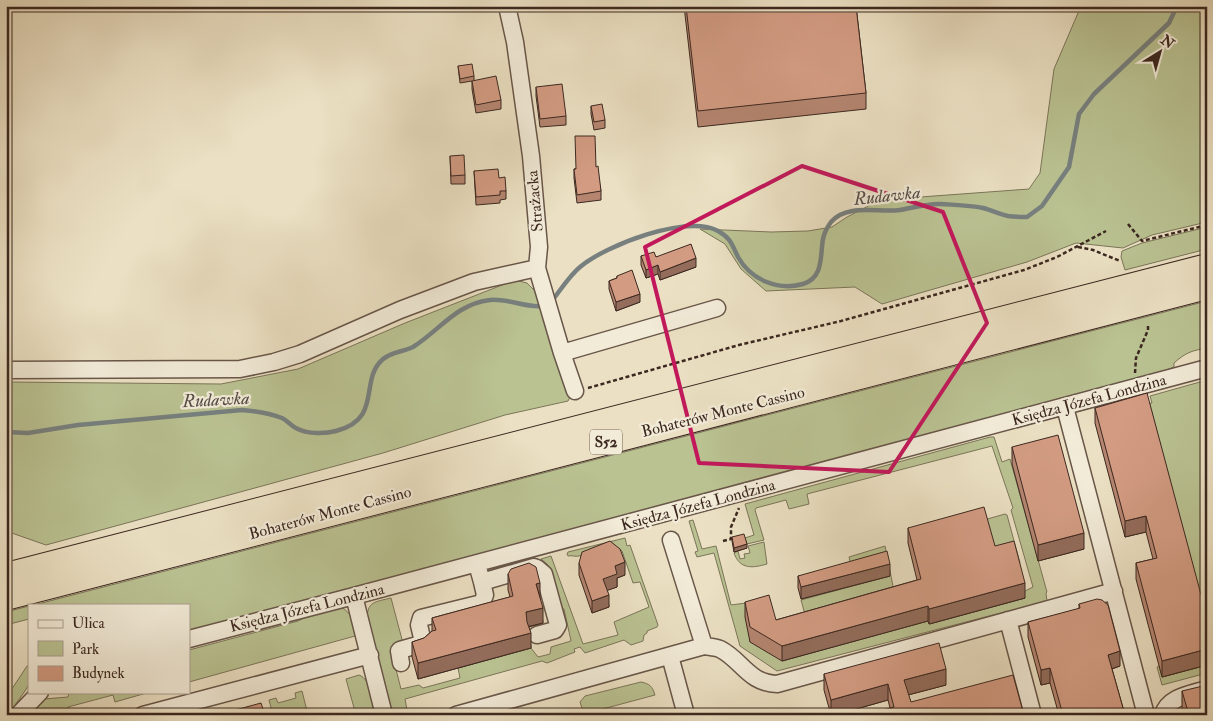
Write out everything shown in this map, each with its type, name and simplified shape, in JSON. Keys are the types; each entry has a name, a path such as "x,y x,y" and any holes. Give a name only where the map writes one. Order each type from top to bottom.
{"highway":[{"name":"Bohaterów Monte Cassino","path":"6,575 1207,266"},
{"name":"Bohaterów Monte Cassino","path":"6,598 1207,287"}],"street":[{"name":"Strażacka","path":"507,6 515,42 531,156 539,247 537,268 575,391"},
{"path":"6,370 240,369 300,354 400,310 474,282 537,268"},
{"path":"562,353 716,308"},
{"name":"Księdza Józefa Londzina","path":"190,639 477,564 1207,368"},
{"path":"1065,407 1146,715"},
{"path":"671,540 704,646"},
{"path":"401,662 400,650 423,642 419,625 421,618 482,602 485,595 477,564"},
{"path":"482,582 534,567 541,570 544,574 558,625 555,630 537,635"},
{"path":"456,715 704,646 718,648 728,654 757,680 766,684 777,684 1114,591"},
{"path":"354,596 384,715"},
{"path":"1008,620 1033,715"},
{"path":"144,715 370,655"},
{"path":"670,656 686,715"},
{"path":"1163,715 1165,707 1171,701 1207,689"},
{"path":"18,715 38,694"}],"path":[{"path":"1128,224 1142,241 1207,225"},
{"path":"575,391 739,345 841,321 1024,270 1057,257 1106,231"},
{"path":"1077,246 1120,261"},
{"path":"1139,387 1134,366 1148,330 1148,325"}],"highlighted area":[{"path":"802,166 943,212 987,323 889,472 699,463 645,247"}],"green space":[{"path":"1081,6 1207,6 1207,222 1152,235 1123,248 1076,243 1027,262 882,304 855,287 766,291 741,269 725,244 700,229 771,232 808,231 832,227 880,200 1029,189 1040,173 1054,69"},
{"path":"1207,227 1207,249 1125,270 1121,257 1122,251 1142,243"},
{"path":"515,280 527,283 539,295 571,395 568,401 505,415 383,453 46,545 6,531 6,382 221,384 298,369 405,323"},
{"path":"1207,301 1207,349 1189,353 1174,363 1174,367 1142,380 190,632 190,604 38,604"},
{"path":"1207,380 1207,632 1145,404 1152,403 1150,396"},
{"path":"994,437 1002,462 1010,459 1047,592 1047,601 777,671 740,646 714,553 697,557 695,552 698,551 689,521 693,520 702,549 716,546 731,605 746,603 750,642 928,621 930,624 1025,598 1023,592 1033,587 1011,510 1013,508 992,446 807,494 809,504 789,509 786,500 756,508 764,540 747,544 745,538 754,535 745,504"},
{"path":"1007,515 1020,563 995,561 984,520"},
{"path":"625,538 627,546 630,545 658,625 647,631 643,641 631,645 624,640 585,653 580,647 574,649 575,652 547,663 542,661 405,699 407,710 402,711 403,715 391,715 367,620 368,609 373,603 391,598 404,647 391,650 401,689 419,685 423,688 460,678 458,668 531,648 538,657 550,654 551,647 571,641 564,609 558,606 547,564 541,559 551,556 583,644 618,635 614,622 649,607 640,582 633,583 622,551 617,548 606,547 579,556 568,556 567,554 568,552"},
{"path":"764,542 767,564 752,567 743,565 734,553 738,551 740,559 745,558 744,554 750,553 748,546"},
{"path":"885,546 896,601 808,614 804,611 801,600 890,576 853,573 849,557"},
{"path":"28,606 28,619 6,625 6,612"},
{"path":"340,607 350,615 355,636 190,682 190,650 298,621 308,616"},
{"path":"1207,665 1207,673 1162,685 1157,667 1159,666 1162,677"},
{"path":"28,666 28,686 9,714 6,715 6,698"},
{"path":"359,675 363,677 369,686 375,715 356,715 346,679"},
{"path":"641,682 650,686 655,695 584,714 580,702 585,696"},
{"path":"302,691 308,715 273,715 269,700 276,698 278,703 296,698 295,693"},
{"path":"69,694 143,694 115,702 113,695 68,707 70,715 27,715 44,699 68,697"}],"building":[{"path":"686,6 856,6 866,93 698,111"},
{"path":"472,64 474,76 460,79 458,66"},
{"path":"496,76 501,100 476,105 472,81"},
{"path":"562,84 566,116 540,119 536,87"},
{"path":"602,104 605,120 594,122 591,106"},
{"path":"575,136 595,136 596,167 598,166 601,191 577,195 574,169 576,169"},
{"path":"464,155 465,175 451,176 450,156"},
{"path":"498,169 499,178 505,177 506,191 500,191 500,195 476,197 474,171"},
{"path":"691,244 696,258 660,272 658,265 646,270 641,256 654,252 656,257"},
{"path":"632,270 640,294 616,302 609,281"},
{"path":"1147,393 1207,617 1207,649 1162,661 1136,563 1157,558 1146,516 1125,521 1095,408"},
{"path":"1058,435 1084,533 1038,545 1012,447"},
{"path":"984,507 995,546 1014,541 1025,583 929,609 928,606 782,646 750,627 745,602 769,595 776,620 921,579 908,528"},
{"path":"744,534 747,544 734,548 732,537"},
{"path":"610,541 620,549 625,562 615,566 617,574 603,579 609,595 592,601 579,563 582,552"},
{"path":"887,551 890,564 801,587 798,576"},
{"path":"529,563 536,567 540,583 536,584 543,608 526,612 531,633 418,663 412,642 424,638 436,630 432,618 513,596 508,574 511,569"},
{"path":"1097,599 1102,600 1108,605 1120,651 1108,655 1125,715 1063,715 1050,668 1041,670 1028,622 1080,608 1079,604"},
{"path":"939,643 946,669 904,680 911,702 1013,675 1024,715 865,715 894,707 888,684 831,700 824,674"},
{"path":"1207,685 1207,715 1189,715 1182,691"},
{"path":"261,703 265,715 217,715"}],"waterway":[{"name":"Rudawka","path":"551,302 572,275 592,258 627,241 668,229 687,226 704,227 718,231 728,239 738,257 750,272 775,285 794,286 803,284 815,277 820,265 826,230 838,216 846,213 864,210 892,211 941,204 978,207 1008,216 1027,217 1042,206 1069,167 1079,114 1094,94 1169,23 1177,6"},
{"name":"Rudawka","path":"6,432 28,433 78,425 242,410 277,416 296,428 307,432 322,433 336,431 351,425 360,418 365,409 375,369 382,360 389,355 413,347 458,312 478,302 490,300 542,306"}]}
